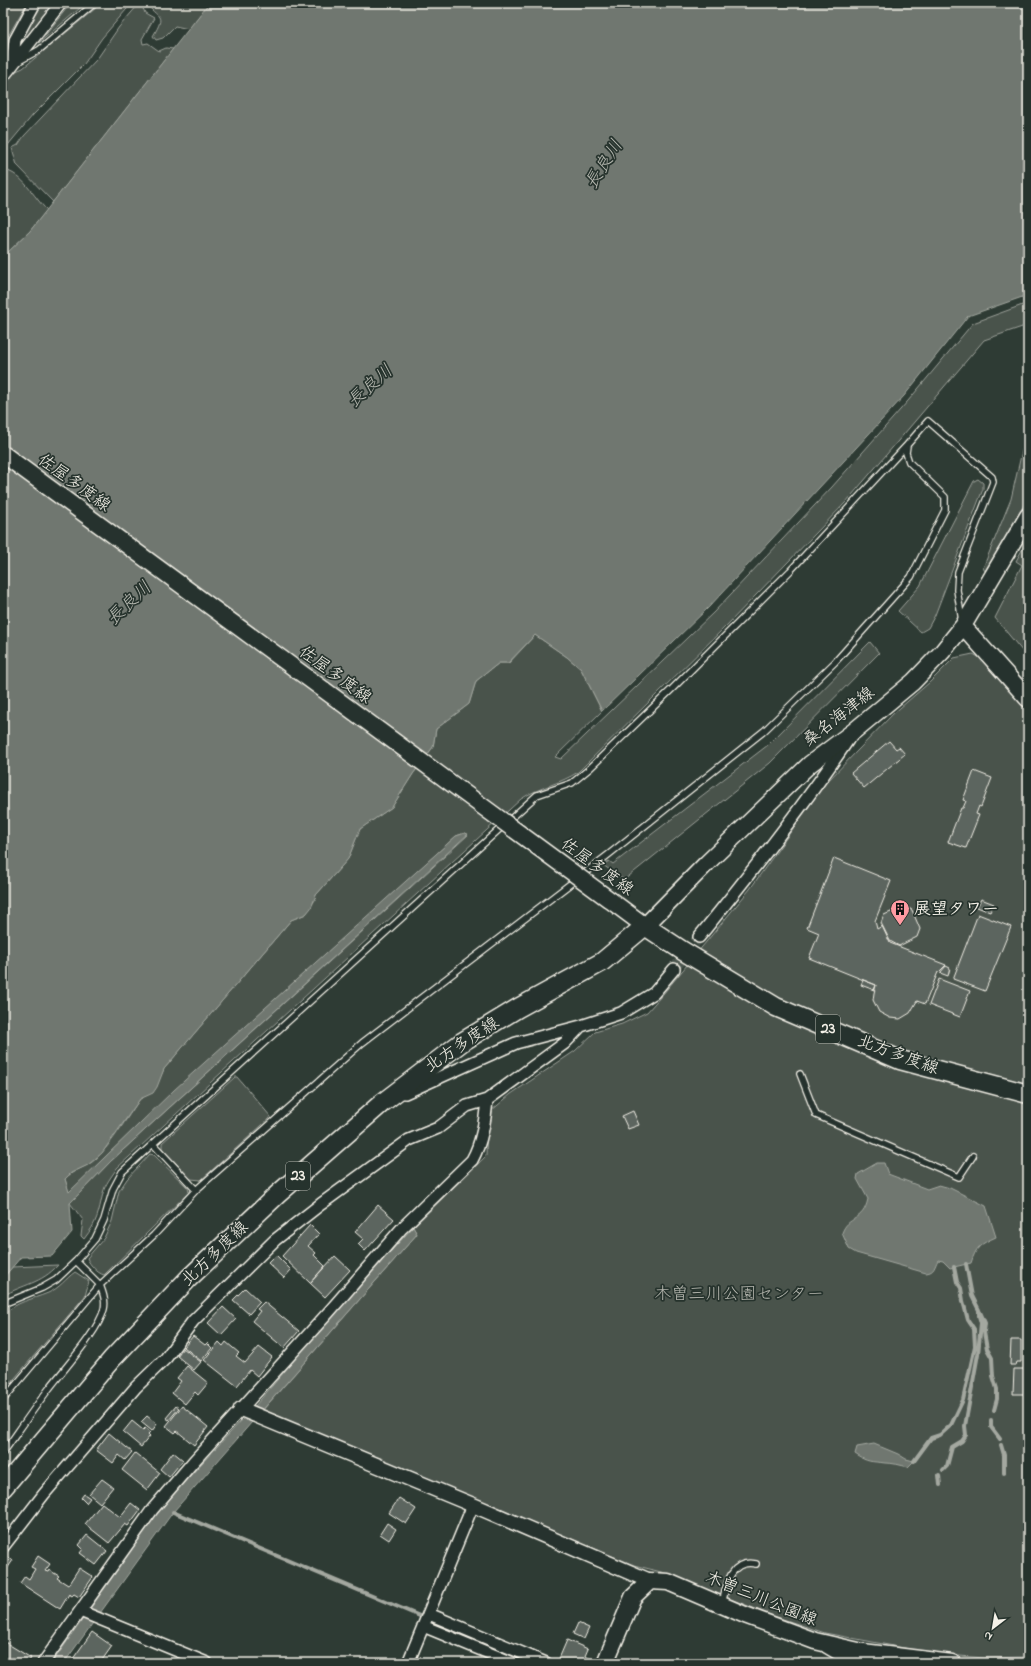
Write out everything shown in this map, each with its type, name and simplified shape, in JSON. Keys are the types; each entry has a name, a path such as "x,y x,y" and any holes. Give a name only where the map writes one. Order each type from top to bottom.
{"main road":[{"name":"佐屋多度線","path":"3,454 645,926"},
{"name":"桑名海津線","path":"645,926 707,863 810,764 854,731 913,682 942,652 963,626 1028,516"},
{"path":"963,626 1028,699"},
{"name":"北方多度線","path":"3,1488 112,1358 189,1278 278,1194 382,1103 462,1042 518,1008 602,962 645,926 683,951 783,1010 900,1060 1028,1094"},
{"path":"605,1663 633,1597 650,1581"},
{"name":"木曽三川公園線","path":"650,1581 668,1582 722,1605 815,1641 864,1652 952,1663"}],"street":[{"path":"12,65 15,40 36,3"},
{"path":"3,77 61,3"},
{"path":"700,937 818,784 854,731"},
{"path":"382,1103 516,1043 581,1026 621,1013 654,993 674,969"},
{"path":"3,1547 44,1494 136,1388 166,1358 193,1321 275,1240 321,1204 409,1140 438,1128 468,1106 487,1100 565,1043 581,1026"},
{"path":"43,1663 82,1611 152,1510 243,1410 402,1228 472,1160 478,1148 486,1117 487,1100"},
{"path":"243,1410 473,1505 650,1581"},
{"path":"408,1663 473,1505"},
{"path":"82,1611 208,1663"},
{"path":"428,1614 546,1663"},
{"path":"423,1626 513,1663"},
{"path":"815,1641 853,1663"}],"lane":[{"path":"12,65 39,50 95,3"},
{"path":"3,1304 51,1283 76,1261 95,1239 104,1220 113,1188 122,1172 537,795 572,783 589,769 673,688 790,571 928,421 992,477 993,482 958,572 957,590 963,626"},
{"path":"3,1400 100,1285 154,1235 196,1190 362,1043 608,855 758,736 835,662 911,577 945,510 946,497 908,462 906,453 907,445"},
{"path":"800,1074 816,1115 959,1177 973,1156"},
{"path":"153,1144 196,1190"},
{"path":"3,1453 101,1318 104,1309 105,1297 100,1285 76,1261"},
{"path":"722,1605 726,1586 730,1575 734,1570 740,1565 749,1562 756,1564"}],"green space":[{"path":"12,3 27,3 7,38 3,61 3,15"},
{"path":"43,3 53,3 28,35 22,38"},
{"path":"71,3 86,3 39,43"},
{"path":"102,3 132,3 102,38 84,64 33,115 3,151 3,86 14,72 23,68"},
{"path":"146,3 209,3 189,29 175,26 163,38 156,40 153,36 160,20"},
{"path":"138,5 143,8 145,13 154,18 142,39 143,44 148,43 159,51 166,48 173,49 53,202 17,165 12,148 18,145 24,136 97,59 119,27"},
{"path":"3,170 16,175 22,180 47,210 30,231 3,257"},
{"path":"1028,303 1028,325 984,340 846,502 727,625 578,772 564,780 535,791 521,799 117,1168 105,1186 97,1217 92,1227 84,1239 81,1236 83,1220 70,1203 111,1161 468,835 465,833 456,836 212,1057 69,1193 65,1179 72,1173 96,1159 114,1138 140,1099 148,1094 155,1086 164,1069 291,920 306,914 315,900 316,895 348,859 360,829 392,807 413,774 433,747 436,729 469,704 476,681 499,663 509,663 535,635 567,657 581,669 602,711 555,757 561,759 714,612 832,487 908,401 973,323"},
{"path":"1028,425 1028,498 985,571 983,568 1011,499"},
{"path":"978,479 983,483 983,489 935,615 928,628 921,632 898,611 920,586 974,481"},
{"path":"1028,539 1028,658 995,618 1022,565 1016,561"},
{"path":"870,642 879,653 770,763 624,880 603,865 609,861 613,864 768,745"},
{"name":"木曽三川公園センター","path":"973,654 988,662 1028,710 1028,1657 984,1658 936,1654 825,1633 771,1615 665,1573 634,1565 262,1411 417,1234 413,1227 486,1156 487,1123 491,1111 511,1094 575,1051 595,1032 622,1024 647,1012 750,889 824,785 893,714 930,682 954,658"},
{"path":"235,1077 237,1077 271,1117 201,1180 191,1179 162,1148 162,1143"},
{"path":"150,1154 154,1155 188,1188 189,1192 104,1275 101,1274 94,1268 87,1258 104,1238 112,1221 119,1191 127,1179"},
{"path":"58,1265 38,1280 3,1296 3,1278 12,1267"},
{"path":"75,1272 89,1281 85,1296 3,1392 3,1315 8,1310 24,1301 52,1291"}],"water":[{"name":"長良川","path":"209,3 1028,3 1028,295 968,316 904,396 709,607 602,711 581,669 567,657 535,635 508,663 499,663 476,681 469,704 436,729 433,747 413,774 392,807 360,829 348,859 316,895 311,908 306,914 291,920 164,1069 153,1093 140,1099 102,1153 88,1165 71,1173 65,1179 69,1192 174,1090 456,836 465,833 468,834 111,1161 70,1203 72,1232 52,1256 21,1257 3,1278 3,257 30,231"},
{"path":"877,1163 884,1163 888,1174 927,1189 939,1185 950,1188 986,1206 996,1237 979,1247 971,1263 950,1268 943,1261 938,1260 933,1270 926,1273 856,1253 849,1249 842,1233 848,1223 863,1212 868,1199 857,1179 858,1174"},
{"path":"413,1227 417,1234 173,1512 64,1663 52,1663 163,1505 255,1406 331,1317"},
{"path":"874,1444 906,1459 914,1461 908,1467 870,1461 855,1454 857,1447"}],"building":[{"path":"889,741 896,749 899,747 905,754 864,788 851,773"},
{"path":"974,771 992,778 981,807 979,806 976,814 979,815 966,848 948,842 961,808 963,808 966,801 963,800"},
{"path":"834,858 891,881 875,921 877,929 882,926 890,943 946,965 938,972 925,1004 917,1001 910,1013 900,1019 890,1018 879,1012 873,1000 876,985 809,958 819,933 807,928"},
{"path":"981,899 994,904 990,912 977,907"},
{"name":"展望タワー","path":"905,906 912,910 920,929 917,937 899,946 890,941 881,923 884,915"},
{"path":"978,914 1011,927 985,991 953,979"},
{"path":"946,966 950,968 948,976 940,973"},
{"path":"939,979 970,991 960,1017 929,1005"},
{"path":"863,980 876,985 874,990 861,985"},
{"path":"633,1111 639,1125 628,1129 622,1116"},
{"path":"378,1205 394,1219 365,1251 358,1244 363,1239 355,1232"},
{"path":"310,1225 319,1234 308,1246 316,1253 314,1255 325,1266 310,1283 282,1256"},
{"path":"276,1255 291,1270 284,1278 268,1263"},
{"path":"335,1256 350,1270 325,1297 310,1283"},
{"path":"245,1288 260,1302 249,1314 233,1300"},
{"path":"264,1302 299,1331 284,1348 252,1321 260,1311 257,1309"},
{"path":"223,1307 236,1319 221,1335 208,1323"},
{"path":"193,1336 205,1345 207,1343 212,1348 201,1361 184,1347"},
{"path":"1011,1340 1021,1340 1021,1362 1017,1362 1016,1365 1010,1365"},
{"path":"219,1342 223,1346 226,1342 239,1353 236,1356 245,1363 259,1347 272,1357 257,1376 250,1370 237,1386 204,1360"},
{"path":"183,1348 201,1362 194,1370 177,1356"},
{"path":"187,1366 208,1383 198,1395 195,1392 185,1404 172,1393 181,1381 177,1378"},
{"path":"1014,1369 1028,1369 1028,1394 1013,1394"},
{"path":"176,1406 179,1408 169,1420 166,1418"},
{"path":"182,1406 208,1427 194,1445 177,1431 175,1433 166,1426"},
{"path":"147,1416 157,1424 152,1431 141,1422"},
{"path":"132,1421 143,1430 145,1428 150,1432 148,1434 150,1436 141,1447 123,1432"},
{"path":"109,1433 132,1452 125,1460 119,1455 113,1463 96,1450"},
{"path":"173,1452 183,1460 169,1477 160,1469"},
{"path":"135,1453 160,1473 147,1490 122,1470"},
{"path":"102,1479 113,1487 100,1503 89,1494"},
{"path":"84,1494 90,1498 86,1503 81,1498"},
{"path":"399,1498 416,1509 406,1524 389,1513"},
{"path":"102,1503 120,1517 131,1503 140,1510 128,1526 125,1524 109,1543 85,1524"},
{"path":"387,1523 396,1529 389,1540 380,1534"},
{"path":"87,1535 107,1551 96,1565 80,1553 83,1549 79,1545"},
{"path":"38,1556 50,1564 45,1571 48,1572 49,1570 59,1576 57,1578 68,1585 79,1568 93,1577 79,1597 74,1594 72,1596 69,1594 60,1609 20,1583 25,1576 29,1579 35,1569 31,1567"},
{"path":"9,1558 13,1560 7,1569 4,1567"},
{"path":"578,1623 589,1628 584,1639 573,1634"},
{"path":"92,1632 112,1646 100,1663 70,1663"},
{"path":"567,1640 588,1649 585,1656 591,1659 589,1663 562,1663 558,1661"},
{"path":"3,1641 31,1658 28,1663 3,1662"}],"waterway":[{"path":"943,1470 947,1466 952,1447 962,1441 966,1435 965,1426 978,1354 981,1323 979,1310 972,1296 966,1264"},
{"path":"914,1461 931,1438 940,1435 951,1425 963,1400 975,1346 974,1329 968,1320 961,1288 957,1282 954,1267"},
{"path":"980,1312 985,1323 984,1332 987,1349 992,1358 993,1376 997,1389 997,1399 994,1410"},
{"path":"991,1420 991,1427 1000,1439"},
{"path":"1001,1445 1004,1455 1004,1473"},
{"path":"939,1475 940,1485"},
{"path":"173,1512 422,1617"}],"tunnel":[{"path":"674,969 699,937"}],"place":[{"name":"展望タワー","path":"900,926"}]}
